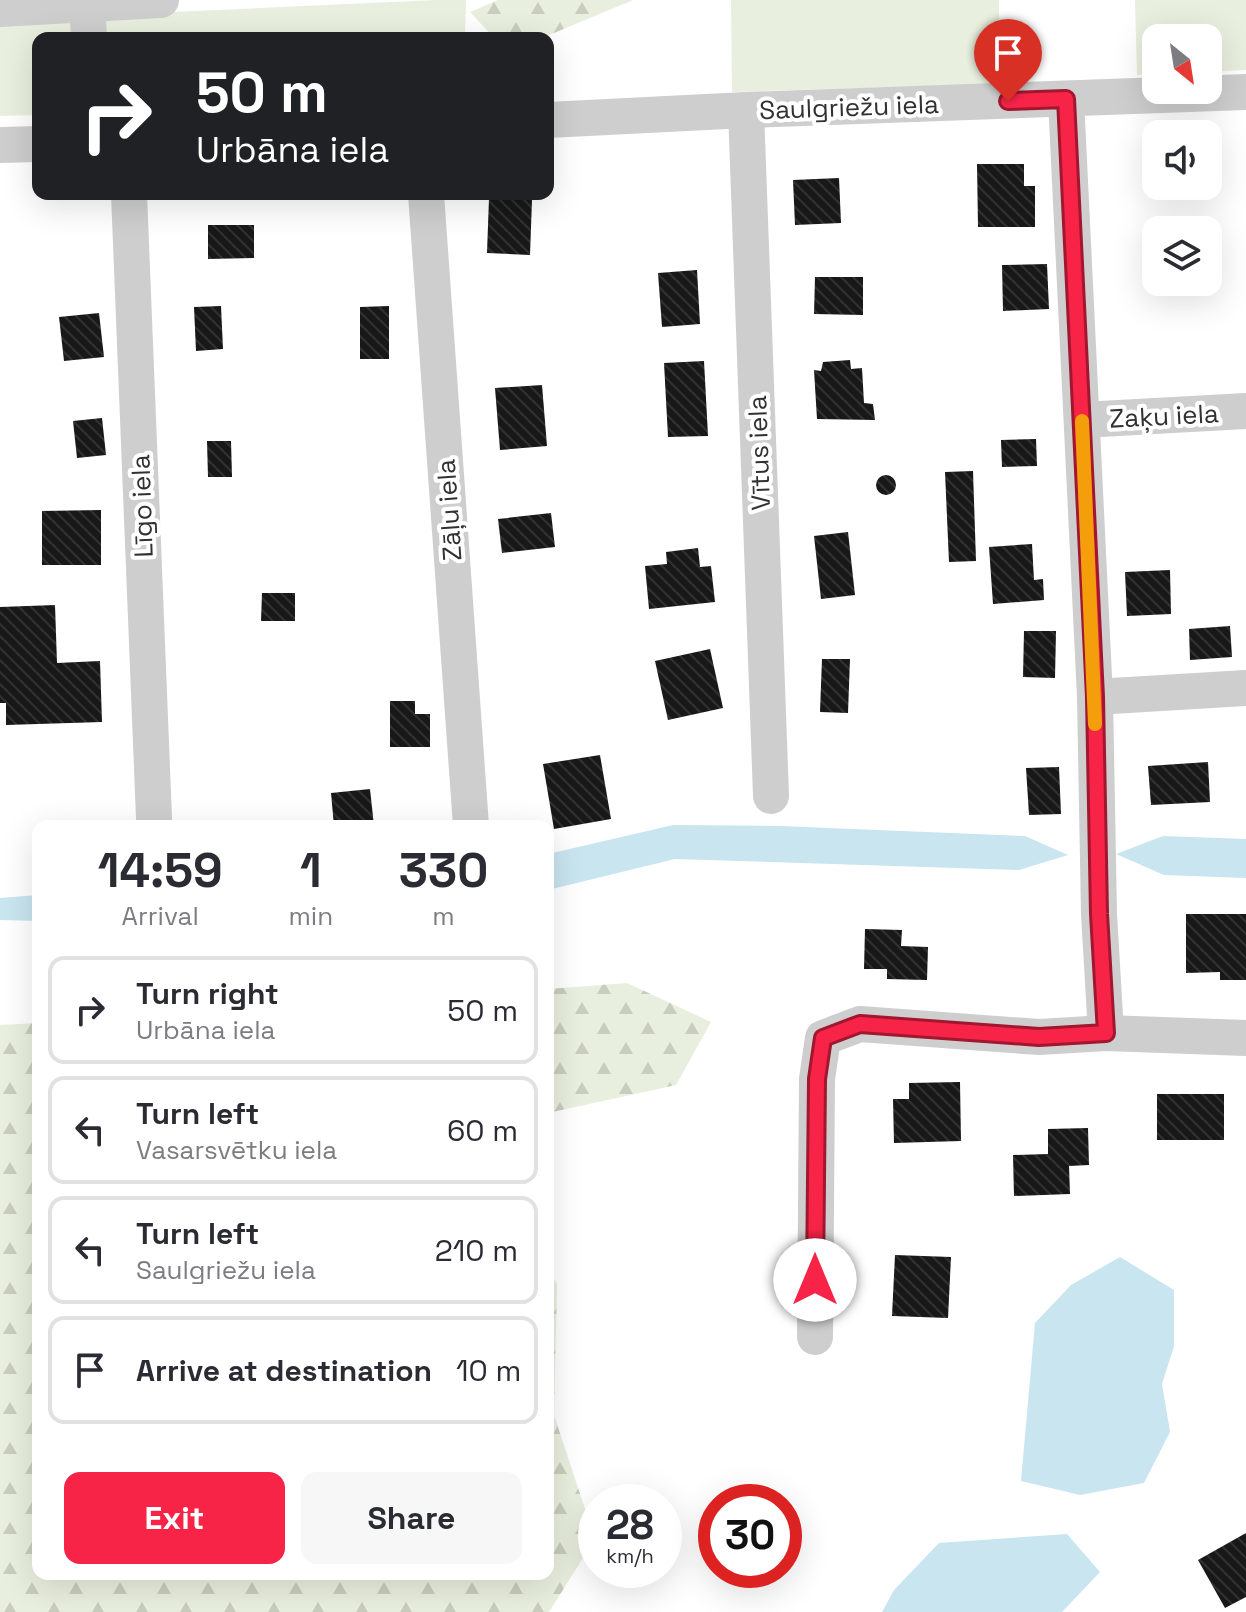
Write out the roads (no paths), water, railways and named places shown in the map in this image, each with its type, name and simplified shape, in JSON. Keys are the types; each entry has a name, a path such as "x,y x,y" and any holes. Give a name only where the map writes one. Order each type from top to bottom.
{"street":[{"path":"0,9 88,14 161,0"},
{"name":"Saulgriežu iela","path":"554,120 1246,92"},
{"path":"1066,99 1095,697 1099,914 1106,1033"},
{"name":"Vītus iela","path":"746,110 771,796"},
{"path":"0,145 32,144"},
{"name":"Līgo iela","path":"129,200 154,818"},
{"name":"Zāļu iela","path":"426,200 471,820"},
{"name":"Zaķu iela","path":"1082,420 1246,411"},
{"path":"1095,697 1246,688"},
{"path":"815,1337 817,1079 823,1038 860,1024 1039,1037 1106,1033 1246,1038"}],"water":[{"path":"673,825 1025,836 1068,855 1019,870 675,859 554,889 554,853"},
{"path":"1163,836 1246,839 1246,878 1164,875 1116,854"},
{"path":"32,895 32,921 0,920 0,898"},
{"path":"1120,1257 1174,1290 1174,1346 1162,1384 1170,1432 1144,1483 1080,1495 1021,1481 1035,1323 1071,1285"},
{"path":"1067,1534 1100,1572 1062,1612 882,1612 894,1590 939,1543"}]}
